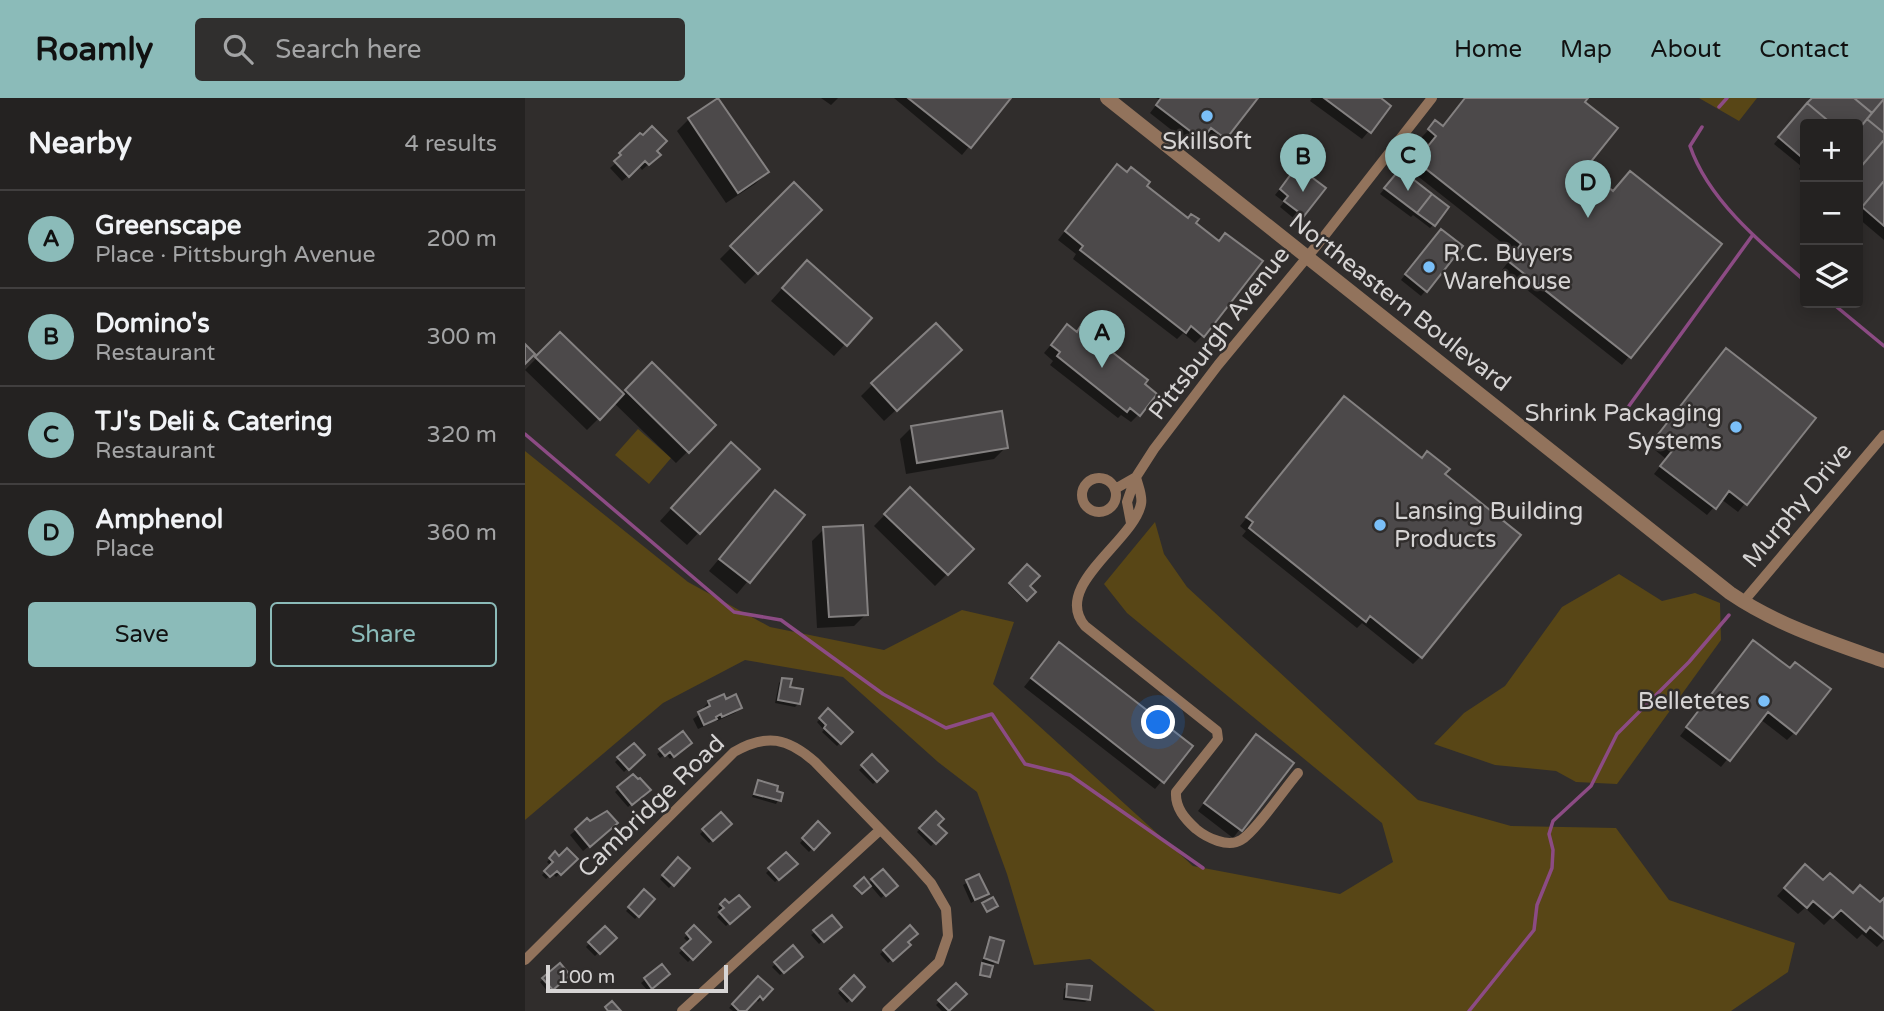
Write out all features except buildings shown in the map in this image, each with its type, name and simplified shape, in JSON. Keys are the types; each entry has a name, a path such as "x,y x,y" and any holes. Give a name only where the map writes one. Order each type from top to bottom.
{"street":[{"name":"Northeastern Boulevard","path":"1107,98 1743,602 1794,629 1884,661"},
{"name":"Pittsburgh Avenue","path":"1115,489 1136,477 1193,398 1432,98"},
{"name":"Murphy Drive","path":"1743,602 1884,435"},
{"path":"1136,477 1142,499 1141,506 1079,590 1077,610 1085,626 1217,731 1219,739 1176,792 1175,801 1179,809 1187,821 1200,832 1223,842 1234,843 1249,834 1298,773"},
{"name":"Cambridge Road","path":"525,960 734,752 747,744 774,739 801,750 931,883 946,909 948,936 939,962 887,1011"},
{"path":"682,1011 880,830"}],"shaded area":[{"path":"1699,98 1757,98 1739,121"},
{"path":"638,429 671,458 649,484 615,455"},
{"path":"525,451 688,582 770,627 884,650 962,610 1014,622 993,684 1193,866 1340,894 1393,862 1382,823 1127,613 1104,584 1155,522 1164,554 1187,587 1418,800 1511,826 1616,828 1669,900 1795,943 1788,972 1731,1011 1155,1011 1090,959 1034,965 1007,874 977,792 938,762 843,677 745,660 663,703 525,820"},
{"path":"1619,574 1662,601 1695,593 1720,603 1721,640 1617,784 1576,782 1556,771 1495,765 1434,744 1464,713 1505,686 1562,607"}],"waterway":[{"path":"1719,107 1727,98"},
{"path":"1702,127 1690,146 1710,185 1739,220 1800,277"},
{"path":"1626,410 1752,236"},
{"path":"1838,308 1884,346"},
{"path":"525,434 734,612 781,620 883,694 946,728 992,714 1025,764 1070,775 1203,868"},
{"path":"1469,1011 1534,930 1537,905 1552,868 1553,850 1549,834 1553,821 1591,786 1617,734 1689,662 1729,615"}],"place":[{"name":"Skillsoft","path":"1207,116"},
{"name":"TJ's Deli & Catering","path":"1408,191"},
{"name":"Domino's","path":"1303,192"},
{"name":"Amphenol","path":"1588,218"},
{"name":"R.C. Buyers Warehouse","path":"1429,267"},
{"name":"Greenscape","path":"1102,368"},
{"name":"Shrink Packaging Systems","path":"1736,427"},
{"name":"Lansing Building Products","path":"1380,525"},
{"name":"Belletetes","path":"1764,701"}]}
